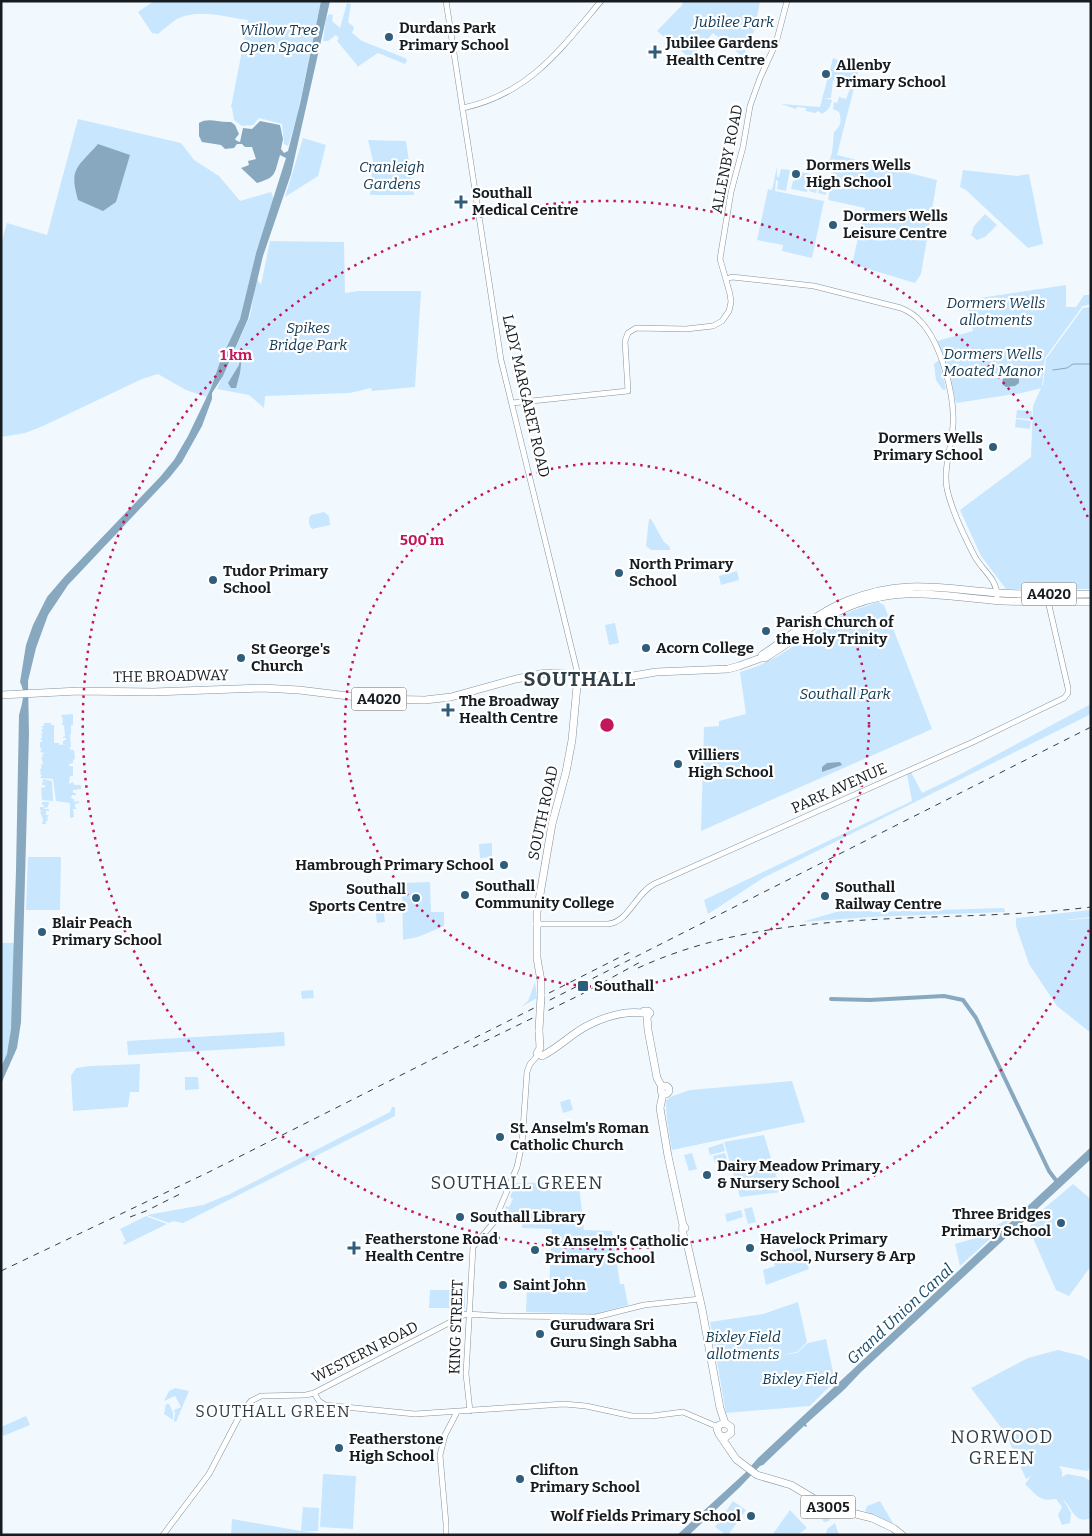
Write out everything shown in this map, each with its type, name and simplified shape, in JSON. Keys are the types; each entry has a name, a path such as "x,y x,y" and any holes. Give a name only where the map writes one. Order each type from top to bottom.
{"main road":[{"name":"A4020","path":"578,674 627,677 656,672 716,670 739,666 770,656 818,619 874,598 911,590 935,594 1069,598 1091,602"},
{"name":"A4020","path":"997,596 1048,601 1091,594"},
{"name":"THE BROADWAY","path":"1,695 80,691 153,692 262,688 299,690 373,699 425,700 451,697 537,674 553,672 578,674"},
{"name":"SOUTH ROAD","path":"542,1052 539,1030 541,981 537,958 537,907 552,824 566,772 572,740 578,674"},
{"path":"542,1052 563,1042 584,1027 598,1021 627,1013 645,1015 656,1078 663,1090 660,1103 661,1114 683,1225 682,1229 700,1299 720,1408 725,1423 731,1427 731,1432 726,1437 721,1436"},
{"path":"718,1427 725,1423"},
{"name":"A3005","path":"718,1427 718,1432 728,1450 755,1474 791,1485 828,1507 872,1518 893,1528 902,1535"}],"street":[{"name":"LADY MARGARET ROAD","path":"446,1 500,350 578,674"},
{"path":"463,108 495,98 539,71 560,51 601,1"},
{"name":"ALLENBY ROAD","path":"512,403 628,390 625,341 631,330 639,328 697,328 713,326 720,323 726,316 731,305 730,294 720,257 731,192 743,147 750,106 776,43 787,1"},
{"path":"726,279 734,277 809,285 906,310 916,317 928,330 938,351 950,392 953,422 946,472 948,490 953,508 973,552 994,581 997,596"},
{"name":"PARK AVENUE","path":"536,924 608,924 618,922 644,891 654,884 958,749 1064,698 1068,693 1068,688 1048,601"},
{"name":"KING STREET","path":"470,1411 466,1380 474,1244 488,1231 494,1222 517,1167 522,1144 527,1072 530,1064 542,1052"},
{"path":"469,1314 596,1317 644,1305 700,1299"},
{"name":"WESTERN ROAD","path":"163,1535 210,1474 245,1406 264,1396 306,1395 314,1393 469,1314"},
{"path":"314,1393 321,1403 329,1406 408,1414 564,1404 586,1406 632,1416 652,1416 684,1412 718,1427"},
{"path":"448,1412 452,1422"},
{"path":"446,1535 440,1455 445,1435 457,1412"}],"green space":[{"name":"Willow Tree Open Space","path":"154,1 321,1 297,116 288,146 284,144 282,124 259,118 253,125 242,126 234,120 231,107 248,20 212,14 194,14 177,19 158,34 152,33 138,12"},
{"name":"Jubilee Park","path":"683,1 760,1 755,28 743,57 713,33 690,58 657,31 682,5"},
{"path":"347,3 351,4 348,22 354,27 352,33 362,41 405,58 407,60 405,64 378,53 357,67 337,41 339,38 336,35 328,41 323,41 326,19 329,14 333,15 332,21 340,28"},
{"path":"833,58 859,68 837,155 937,180 921,274 915,283 852,264 865,208 828,200 833,171 829,169 828,165 832,153 834,132 841,121 839,112 833,109 834,102 837,103 839,97 846,99 851,86 839,82 837,87 833,80 831,98 824,98 832,100 828,109 822,114 818,111 815,113 806,111 806,108 797,107 796,109 781,104 820,107"},
{"path":"78,119 181,143 194,160 219,176 240,201 271,192 274,199 256,253 240,319 221,359 207,397 186,390 158,374 142,379 43,426 25,433 1,437 1,244 7,223 47,235"},
{"path":"303,138 326,145 318,176 285,197"},
{"name":"Cranleigh Gardens","path":"368,140 406,141 414,195 370,195 373,161"},
{"path":"777,167 777,177 779,177 781,169 790,170 786,191 777,189 778,181 776,180 775,191 824,201 812,258 782,251 783,245 757,240 768,189 772,190"},
{"path":"963,170 1017,176 1029,174 1043,244 1028,248 966,190 960,187"},
{"path":"795,171 811,174 807,192 791,189 793,181 795,181"},
{"path":"812,176 820,177 816,193 809,191"},
{"path":"821,178 829,179 826,195 818,193"},
{"path":"985,214 997,225 985,237 977,240 971,235 974,226"},
{"name":"Spikes Bridge Park","path":"270,241 344,242 345,293 359,291 421,291 415,387 372,391 371,388 350,393 265,396 264,408 249,395 217,389 250,316 257,279 261,285"},
{"path":"1066,285 1066,307 1076,307 1084,295 1090,295 1089,289 1091,289 1091,304 1080,307 1082,307 1045,358 1042,386 1046,359 1083,308 1091,307 1091,589 1006,589 981,556 960,510 1031,457 1033,406 1041,388 1022,393 956,403 948,366 937,341 973,331 966,300"},
{"path":"939,360 946,389 944,390 936,380 934,364"},
{"path":"1017,410 1032,411 1031,419 1016,418"},
{"path":"1016,419 1031,421 1030,429 1015,427"},
{"path":"324,512 329,516 330,525 312,529 309,524 310,516"},
{"path":"649,519 651,519 664,542 670,547 670,550 651,550 646,546"},
{"path":"737,571 739,580 721,585 719,576"},
{"name":"Southall Park","path":"878,602 884,605 932,729 701,831 704,727 719,726 719,721 746,714 740,672 778,656 839,617"},
{"path":"615,623 619,643 609,645 605,625"},
{"path":"1091,704 1091,714 763,878 708,914 704,900 912,801 907,774 911,772 922,793"},
{"path":"73,714 73,725 71,725 70,735 71,747 69,747 71,750 74,750 75,759 73,763 69,764 69,766 73,766 73,776 70,776 69,784 73,782 74,785 81,785 81,789 73,790 73,793 76,793 76,795 72,795 71,798 75,800 73,802 79,801 79,803 75,804 77,809 73,809 74,817 70,818 70,803 56,801 53,779 40,778 42,766 40,765 43,764 41,757 45,753 40,752 42,748 40,748 40,742 42,740 40,738 42,738 41,734 43,732 41,731 43,728 41,726 44,726 44,723 51,723 51,725 54,725 54,743 59,743 59,745 67,744 63,744 66,738 62,738 65,736 61,715"},
{"path":"43,779 52,781 53,801 42,800 41,788 45,787 45,785 42,785"},
{"path":"42,802 49,802 48,807 44,808 49,809 49,811 46,811 46,815 49,815 47,818 49,819 46,820 49,821 46,821 46,824 42,824 43,819 40,812 42,810 40,810 40,807 44,807 44,805 42,805"},
{"path":"492,843 492,857 480,858 479,844"},
{"path":"28,857 61,857 60,910 26,910"},
{"name":"Southall Sports Centre","path":"430,882 431,912 444,912 444,926 418,937 403,940 402,883"},
{"path":"872,900 872,912 1004,908 1005,912 870,917 802,922"},
{"path":"375,907 383,907 385,922 377,923"},
{"path":"1091,910 1091,917 1057,921 1091,918 1091,1033 1057,1006 1029,964 1016,926 1016,918"},
{"path":"1,943 14,943 15,990 11,1041 1,1067"},
{"path":"535,982 537,998 521,1007 528,1001"},
{"path":"313,990 314,998 302,999 301,991"},
{"path":"284,1032 285,1046 128,1055 127,1041"},
{"path":"140,1064 139,1092 130,1092 128,1107 73,1111 71,1076 76,1068"},
{"path":"185,1077 198,1077 199,1089 185,1090"},
{"path":"792,1081 805,1122 672,1150 666,1107 666,1101 670,1097 690,1090"},
{"path":"570,1099 573,1110 563,1113 560,1102"},
{"path":"392,1107 395,1107 395,1116 183,1223 173,1221 169,1223 147,1215 203,1205 230,1194 390,1112"},
{"path":"764,1135 781,1192 740,1197 724,1142"},
{"path":"723,1143 725,1151 710,1155 708,1148"},
{"path":"692,1153 697,1169 689,1171 684,1155"},
{"path":"725,1153 727,1160 715,1163 713,1156"},
{"path":"577,1182 579,1185 584,1230 612,1231 620,1284 624,1284 628,1305 596,1314 526,1312 527,1286 549,1287 552,1229 522,1228 523,1214 504,1212 506,1206 509,1207 513,1199 510,1197 516,1183"},
{"name":"Three Bridges Primary School","path":"1073,1184 1091,1199 1091,1266 1069,1296 1056,1290 1029,1229 1034,1217"},
{"path":"752,1207 756,1222 748,1224 744,1209"},
{"path":"741,1210 743,1217 727,1222 725,1214"},
{"path":"146,1216 167,1224 124,1245 123,1242 126,1241 120,1229"},
{"path":"1011,1217 1012,1219 960,1266 955,1244 973,1239"},
{"path":"803,1247 809,1269 766,1285 763,1270 775,1266 772,1256"},
{"path":"430,1290 465,1290 465,1308 429,1308"},
{"name":"Bixley Field allotments","path":"798,1302 807,1342 797,1352 782,1355 797,1353 808,1343 826,1339 835,1381 810,1406 726,1413 710,1322 763,1314"},
{"path":"1058,1350 1082,1356 1091,1361 1091,1467 1087,1471 1059,1466 1062,1471 1062,1477 1067,1474 1084,1477 1090,1481 1091,1518 1086,1520 1074,1515 1063,1499 1071,1513 1070,1523 1062,1525 1058,1515 1062,1507 1056,1499 1051,1500 1039,1497 1025,1484 1031,1476 1026,1479 1006,1434 971,1388 1028,1358"},
{"path":"175,1388 189,1391 176,1422 174,1421 174,1410 181,1407 175,1396 164,1401 169,1391"},
{"path":"166,1404 169,1404 173,1412 173,1420 164,1414"},
{"path":"26,1416 30,1425 3,1436 1,1427"},
{"path":"323,1474 356,1476 353,1529 320,1527"},
{"path":"733,1501 746,1510 728,1535 726,1535 715,1527"},
{"path":"880,1501 894,1525 865,1511 867,1506"},
{"path":"813,1505 825,1512 839,1514 829,1520 828,1516 829,1521 824,1522"},
{"path":"303,1507 319,1508 318,1531 302,1531 332,1535 231,1535 232,1519 301,1531"},
{"path":"790,1510 807,1528 800,1533 801,1535 772,1535"},
{"path":"835,1523 839,1535 826,1535 827,1529"}],"shaded area":[{"path":"321,1 330,1 291,174 263,256 248,319 223,376 212,393 212,399 202,426 182,462 170,477 68,585 48,615 36,648 28,681 29,734 21,1022 17,1048 1,1084 1,1067 7,1054 11,1029 19,715 23,694 20,682 26,645 33,625 47,597 174,460 211,388 221,359 240,319 256,253 286,158 280,155 274,174 268,179 257,183 241,168 249,165 248,161 256,159 252,147 237,144 234,148 225,149 221,145 202,142 199,136 199,123 210,120 231,122 235,125 239,134 235,139 240,142 243,128 252,129 260,121 280,125 283,139 281,149 284,153 288,151 300,104"},
{"path":"98,144 130,155 116,202 103,211 78,200 74,181 80,164"},
{"path":"242,356 236,388 231,388 228,383"},
{"path":"1017,376 1019,383 1015,386 1006,387 1002,384 1003,379"},
{"path":"840,762 842,765 822,772 822,767 827,763"},
{"path":"1091,1147 1091,1159 861,1372 806,1424 807,1427 804,1426 760,1466 689,1535 677,1535 745,1473 758,1458"}],"waterway":[{"path":"1053,370 1067,368 1073,364 1091,364"},
{"path":"831,999 870,1000 944,996 963,1000 976,1018 1049,1171 1058,1183"}],"railway":[{"path":"1,1271 209,1172 1091,727"},
{"path":"638,968 692,947 747,934 804,925 1091,907"},
{"path":"549,993 634,950"},
{"path":"473,1047 580,995 644,960"},
{"path":"130,1217 180,1194"}],"place":[{"name":"Durdans Park Primary School","path":"389,37"},
{"name":"Jubilee Gardens Health Centre","path":"655,52"},
{"name":"Allenby Primary School","path":"826,74"},
{"name":"Dormers Wells High School","path":"796,174"},
{"name":"Southall Medical Centre","path":"461,202"},
{"name":"Dormers Wells Leisure Centre","path":"833,225"},
{"name":"Dormers Wells Primary School","path":"993,447"},
{"name":"North Primary School","path":"619,573"},
{"name":"Tudor Primary School","path":"213,580"},
{"name":"Parish Church of the Holy Trinity","path":"766,631"},
{"name":"Acorn College","path":"646,648"},
{"name":"St George's Church","path":"241,658"},
{"name":"The Broadway Health Centre","path":"448,710"},
{"name":"Villiers High School","path":"678,764"},
{"name":"Hambrough Primary School","path":"504,865"},
{"name":"Southall Community College","path":"465,895"},
{"name":"Southall Railway Centre","path":"825,896"},
{"name":"Southall Sports Centre","path":"416,898"},
{"name":"Blair Peach Primary School","path":"42,932"},
{"name":"Southall","path":"583,986"},
{"name":"St. Anselm's Roman Catholic Church","path":"500,1137"},
{"name":"Dairy Meadow Primary & Nursery School","path":"707,1175"},
{"name":"Southall Library","path":"460,1217"},
{"name":"Three Bridges Primary School","path":"1061,1223"},
{"name":"Featherstone Road Health Centre","path":"354,1248"},
{"name":"Havelock Primary School, Nursery & Arp","path":"750,1248"},
{"name":"St Anselm's Catholic Primary School","path":"535,1250"},
{"name":"Saint John","path":"503,1285"},
{"name":"Gurudwara Sri Guru Singh Sabha","path":"540,1334"},
{"name":"Featherstone High School","path":"339,1448"},
{"name":"Clifton Primary School","path":"520,1479"},
{"name":"Wolf Fields Primary School","path":"751,1516"}],"district":[{"name":"SOUTHALL","path":"580,679"},
{"name":"SOUTHALL GREEN","path":"517,1183"},
{"name":"SOUTHALL GREEN","path":"273,1411"},
{"name":"NORWOOD GREEN","path":"1002,1447"}],"park label":[{"name":"Dormers Wells allotments","path":"996,312"},
{"name":"Dormers Wells Moated Manor","path":"993,362"},
{"name":"Bixley Field","path":"800,1379"}],"water label":[{"name":"Grand Union Canal","path":"900,1314"}]}
